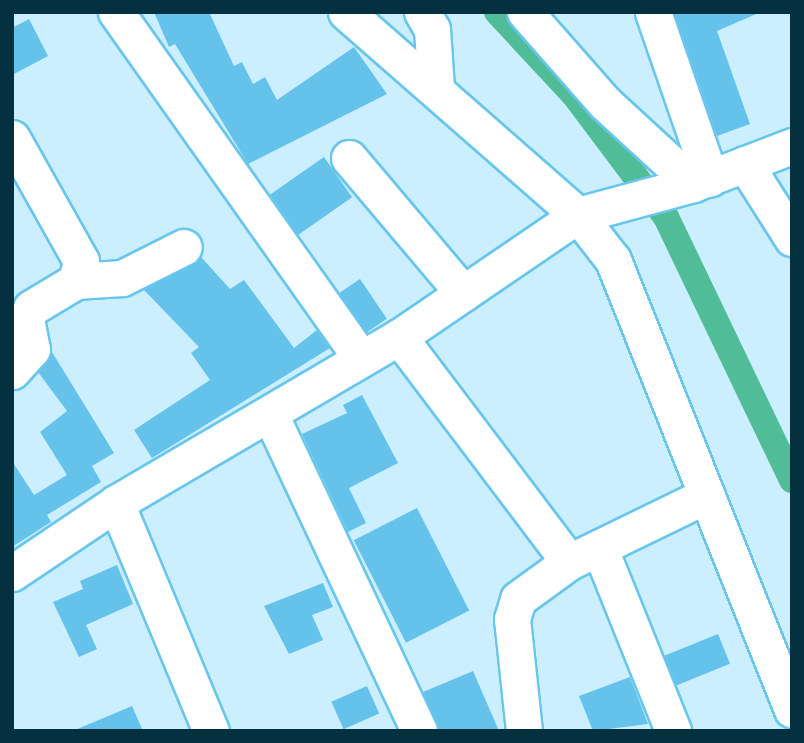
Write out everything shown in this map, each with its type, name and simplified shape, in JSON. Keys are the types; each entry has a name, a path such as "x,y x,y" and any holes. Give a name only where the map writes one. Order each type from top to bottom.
{"street":[{"path":"116,12 359,355"},
{"path":"346,12 436,87 578,215 613,260 792,710"},
{"path":"422,12 432,29 436,87"},
{"path":"526,12 605,103 692,184"},
{"path":"653,12 692,184"},
{"path":"12,138 81,261 76,281"},
{"path":"12,573 116,503 270,414 359,355 399,337 578,215 692,184 792,146"},
{"path":"349,158 463,293"},
{"path":"745,164 792,238"},
{"path":"12,370 32,349 26,319 31,308 76,281 122,278 184,247"},
{"path":"399,337 584,556 673,731"},
{"path":"270,414 419,731"},
{"path":"524,731 512,619 525,590 584,556 707,495"},
{"path":"116,503 211,731"}],"building":[{"path":"154,12 209,12 234,66 242,62 253,84 265,77 277,100 354,47 387,94 248,164 175,44 169,47"},
{"path":"674,12 761,12 717,31 750,124 717,136"},
{"path":"29,19 48,56 12,75 12,28"},
{"path":"324,157 352,197 298,235 270,195"},
{"path":"201,257 230,289 244,280 294,348 317,330 330,348 152,458 134,430 210,380 191,353 199,347 144,290"},
{"path":"360,279 387,319 366,333 339,293"},
{"path":"52,352 114,453 92,466 101,482 47,515 51,522 12,547 12,461 34,495 67,475 40,432 67,411 38,372"},
{"path":"362,395 398,463 349,488 366,523 348,532 302,434 347,413 343,405"},
{"path":"417,508 469,610 406,643 354,540"},
{"path":"117,565 133,604 86,625 97,649 79,657 53,602 83,589 80,581"},
{"path":"323,583 333,607 312,615 323,640 289,654 264,606"},
{"path":"718,634 730,664 676,685 664,656"},
{"path":"473,671 499,731 439,731 423,692"},
{"path":"630,677 648,724 593,731 579,696"},
{"path":"367,686 379,713 344,729 331,702"},
{"path":"132,706 143,731 75,731 75,730"}],"waterway":[{"path":"497,12 575,96 666,217 792,480"}]}
